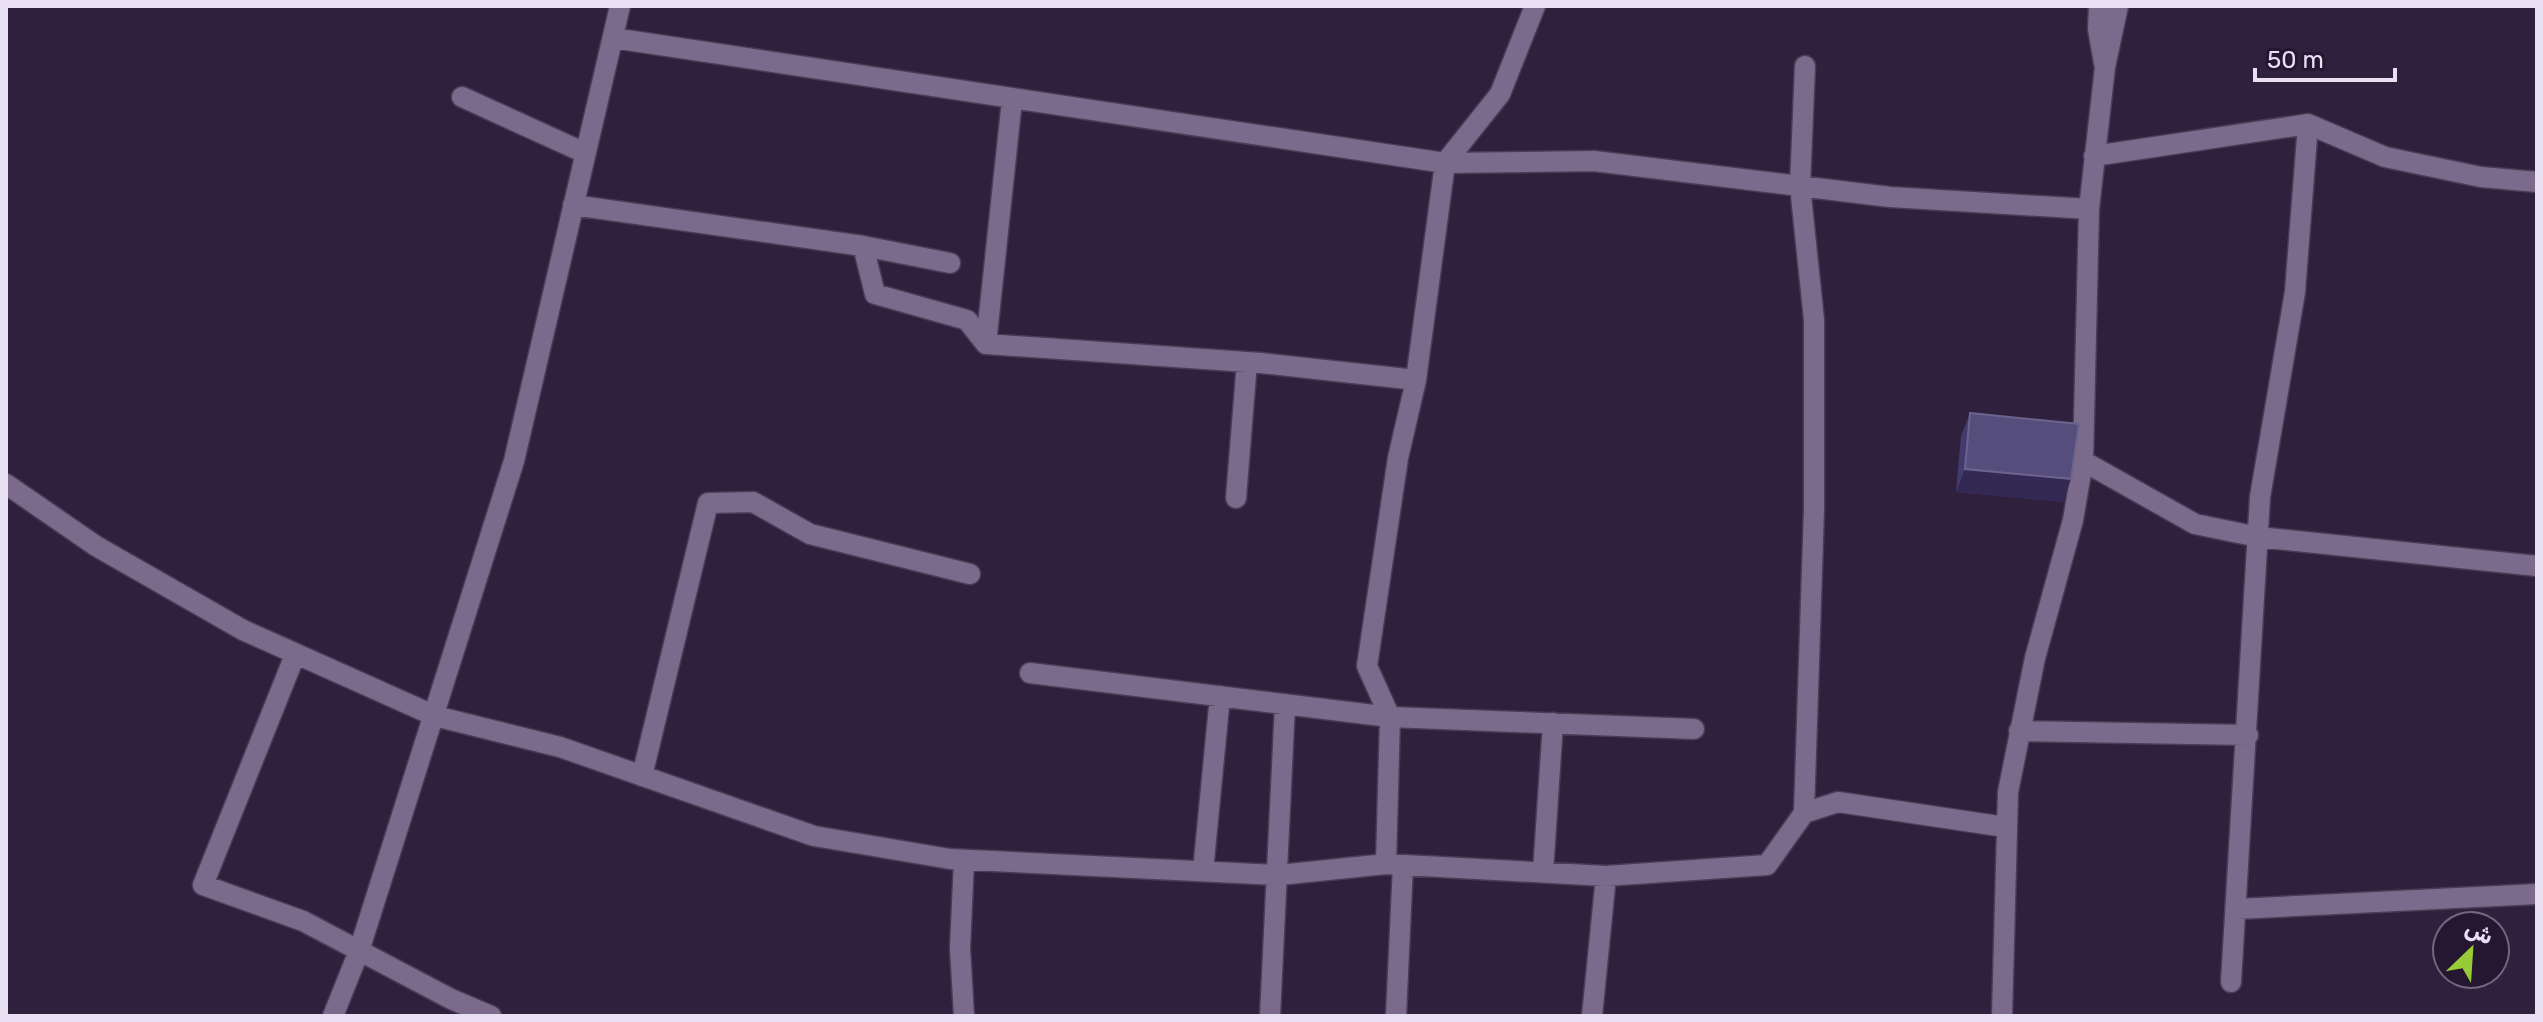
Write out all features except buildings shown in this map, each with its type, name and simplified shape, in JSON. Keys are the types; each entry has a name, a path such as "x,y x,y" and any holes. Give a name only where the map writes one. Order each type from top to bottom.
{"street":[{"path":"333,1016 359,951 514,461 620,6"},
{"path":"1396,1016 1390,717 1367,666 1398,458 1416,380 1445,163 1500,94 1535,6"},
{"path":"2099,6 2098,29 2105,67"},
{"path":"2002,1016 2005,827 2019,731 2073,520 2083,461 2089,209 2105,67 2118,6"},
{"path":"613,38 1445,163 1594,161 1890,197 2089,209"},
{"path":"6,484 96,546 243,630 435,716 560,747 814,836 964,860 1279,875 1395,864 1606,876 1767,865 1804,813 1814,509 1814,320 1800,186 1805,66"},
{"path":"462,97 585,153"},
{"path":"986,344 1012,100"},
{"path":"2094,156 2308,124 2385,157 2481,177 2537,182"},
{"path":"2231,982 2260,497 2295,292 2308,124"},
{"path":"573,205 863,246 950,263"},
{"path":"863,246 875,294 967,320 986,344 1247,362 1416,380"},
{"path":"1236,498 1247,362"},
{"path":"2083,461 2195,524 2258,537 2537,566"},
{"path":"642,776 708,503 753,502 810,534 970,574"},
{"path":"295,655 203,885 303,921 491,1016"},
{"path":"1030,673 1390,717 1694,729"},
{"path":"1203,871 1220,696"},
{"path":"1270,1016 1285,704"},
{"path":"1543,872 1553,723"},
{"path":"2019,731 2248,735"},
{"path":"1804,813 1838,802 2005,827"},
{"path":"964,860 960,948 964,1016"},
{"path":"1592,1016 1606,876"},
{"path":"2236,909 2537,894"}]}
